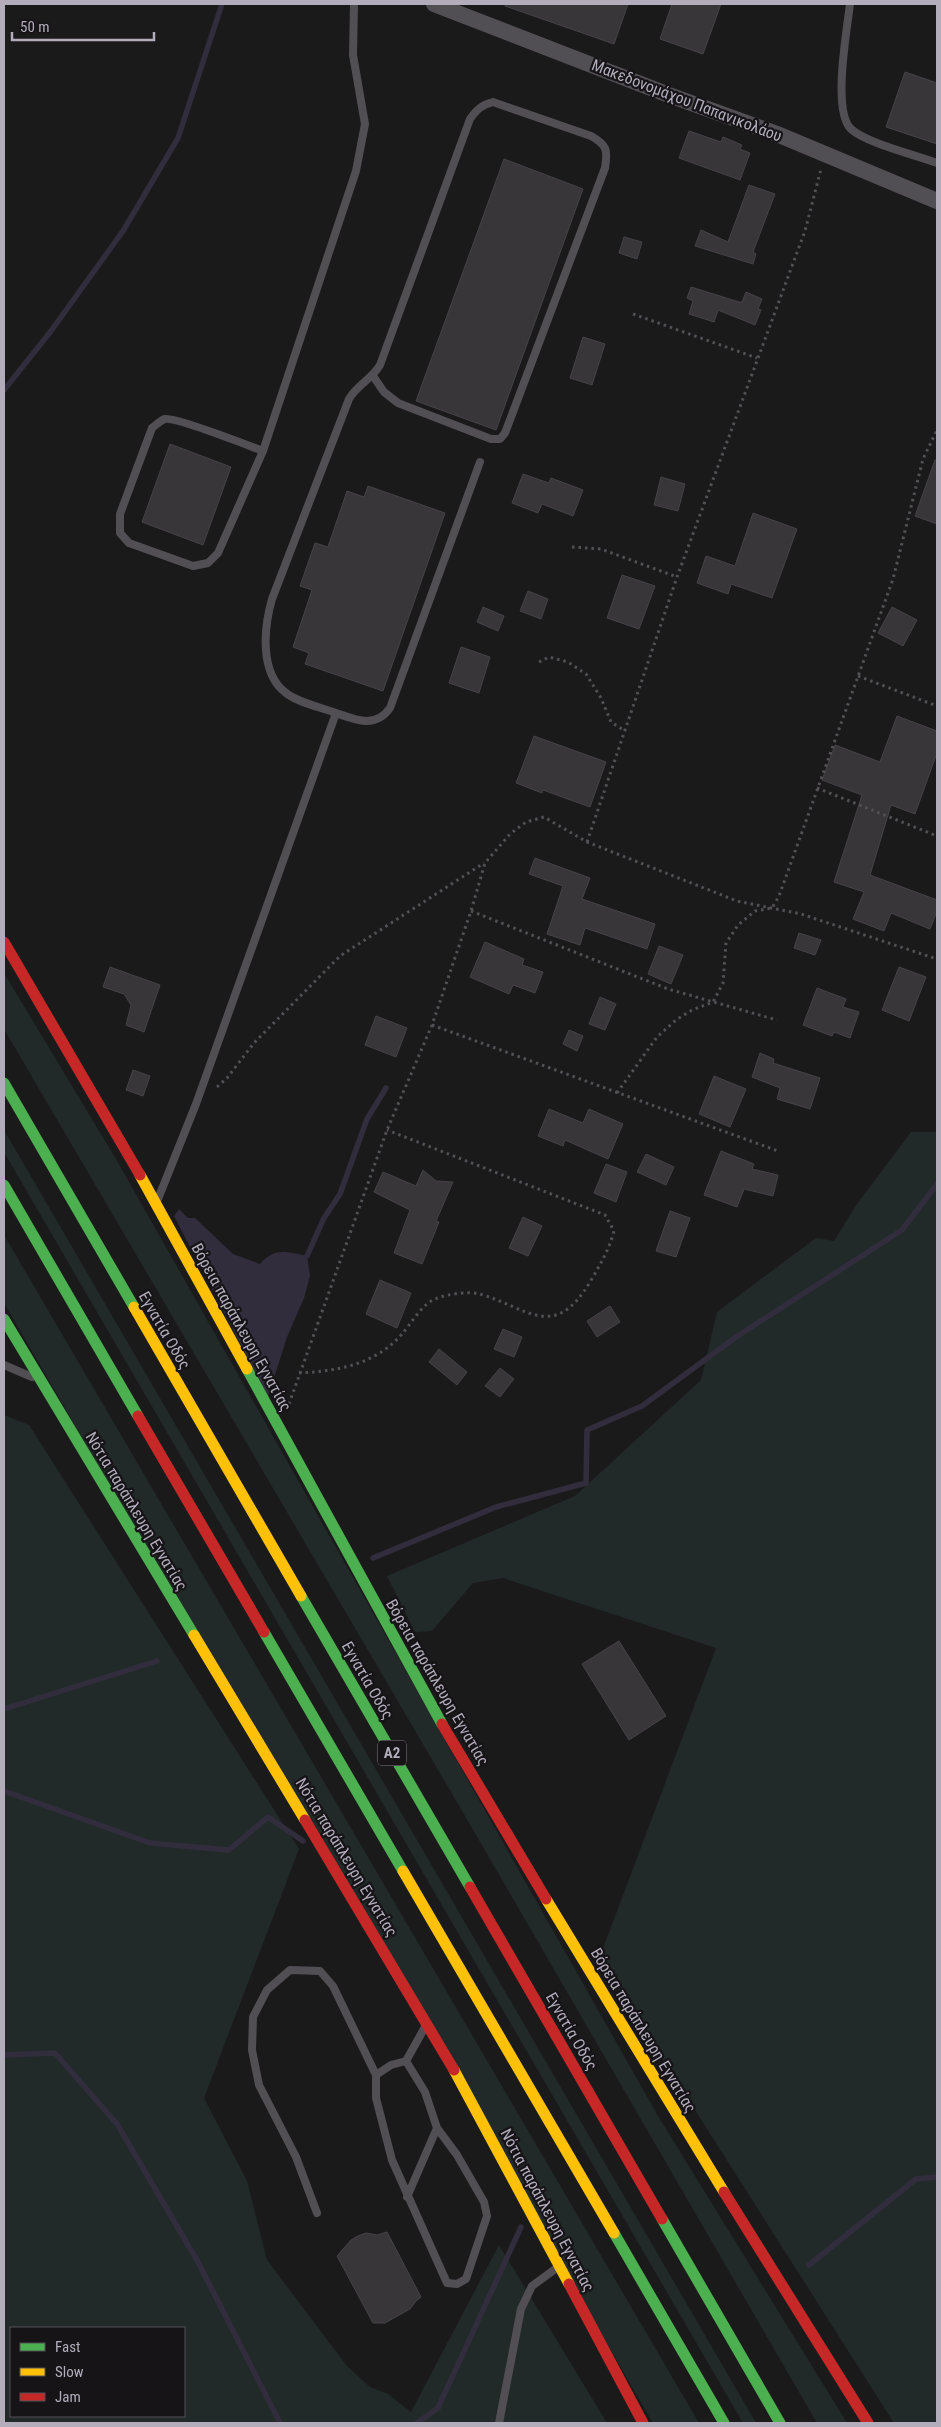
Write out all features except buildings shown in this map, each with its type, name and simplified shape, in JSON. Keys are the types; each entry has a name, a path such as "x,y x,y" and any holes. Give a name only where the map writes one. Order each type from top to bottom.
{"main road":[{"name":"Βόρεια παράπλευρη Εγνατίας","path":"4,942 156,1203 416,1678 500,1823 754,2242 868,2423"},
{"name":"Εγνατία Οδός","path":"4,1083 780,2423"},
{"path":"4,1185 724,2423"},
{"name":"Νότια παράπλευρη Εγνατίας","path":"4,1319 427,2023 560,2266 643,2423"}],"street":[{"name":"Μακεδονομάχου Παπανικολάου","path":"434,4 669,95 769,130 937,201"}],"lane":[{"path":"263,451 211,434 178,420 164,419 152,428 120,514 120,533 129,543 193,566 208,563 218,553 263,451 356,171 365,124 353,55 354,4"},
{"path":"850,4 841,89 842,111 850,128 866,138 937,162"},
{"path":"373,376 384,392 398,403 491,439 500,439 505,433 605,168 607,155 602,142 591,136 493,102 483,105 470,119 380,364 373,376 357,389 349,399 272,599 266,631 271,670 279,687 290,696 336,713 368,722 383,717 390,708 480,462"},
{"path":"156,1203 196,1104 336,713"},
{"path":"4,1365 41,1381"},
{"path":"317,2213 296,2156 259,2085 252,2050 253,2017 267,1990 290,1970 320,1971 333,1986 376,2076 376,2098 392,2160 407,2197 447,2282 457,2284 466,2279 487,2216 484,2202 456,2155 437,2128 425,2092 406,2061"},
{"path":"376,2076 391,2065 406,2061 427,2023"},
{"path":"407,2197 437,2128"},
{"path":"499,2423 521,2309 532,2286 560,2266"}],"path":[{"path":"587,842 677,577 805,231 824,154"},
{"path":"633,314 757,358"},
{"path":"617,1093 657,1037 676,1020 692,1010 713,1002 723,984 726,943 738,925 755,911 772,908 779,896 893,579 924,458 937,430"},
{"path":"572,547 601,549 677,577"},
{"path":"538,662 549,656 568,662 586,674 601,698 611,722 625,731"},
{"path":"858,676 937,706"},
{"path":"817,788 937,836"},
{"path":"196,1104 227,1078 254,1043 340,956 485,863 510,834 526,822 544,817 587,842 737,901 801,914 937,959"},
{"path":"280,1431 299,1373 387,1130 432,1025 471,911 485,863"},
{"path":"471,911 668,989 777,1020"},
{"path":"432,1025 778,1152"},
{"path":"299,1373 333,1371 366,1362 400,1337 432,1300 449,1294 479,1294 516,1310 548,1318 564,1311 580,1298 610,1250 614,1231 605,1215 387,1130"}],"shaded area":[{"path":"4,973 116,1159 658,2116 847,2423 817,2423 461,1809 4,1029"},
{"path":"4,1130 756,2423 743,2423 4,1152"},
{"path":"911,1132 937,1132 937,2423 894,2423 599,1959 716,1648 503,1578 473,1583 432,1631 415,1632 387,1576 575,1496 701,1380 717,1312 816,1238 834,1241 857,1204"},
{"path":"179,1209 188,1218 195,1218 233,1254 260,1264 271,1255 281,1252 307,1256 310,1276 304,1298 287,1337 268,1397 174,1216"},
{"path":"4,1235 699,2423 653,2423 4,1303"},
{"path":"4,1415 29,1425 299,1849 204,2098 247,2181 267,2260 347,2366 370,2387 388,2394 411,2412 499,2245 607,2423 4,2423"}],"waterway":[{"path":"4,390 51,331 123,231 178,138 222,4"},
{"path":"307,1256 324,1218 340,1194 367,1119 386,1088"},
{"path":"373,1558 496,1507 586,1483 587,1430 642,1406 736,1337 902,1230 937,1184"},
{"path":"4,1709 157,1661"},
{"path":"4,1791 150,1843 229,1850 268,1817 303,1841"},
{"path":"4,2055 55,2053 117,2124 198,2262 280,2423"},
{"path":"809,2265 916,2179 937,2177"},
{"path":"417,2423 438,2408 521,2227"}],"traffic: fast":[{"path":"4,1083 134,1307"},
{"path":"4,1185 138,1416"},
{"path":"4,1319 194,1635"},
{"path":"247,1369 442,1724"},
{"path":"301,1596 470,1887"},
{"path":"264,1632 403,1871"},
{"path":"662,2219 780,2423"},
{"path":"614,2233 724,2423"}],"traffic: slow":[{"path":"140,1175 247,1369"},
{"path":"134,1307 301,1596"},
{"path":"194,1635 305,1820"},
{"path":"403,1871 614,2233"},
{"path":"546,1899 724,2192"},
{"path":"454,2070 569,2284"}],"traffic: jam":[{"path":"4,942 140,1175"},
{"path":"138,1416 264,1632"},
{"path":"442,1724 546,1899"},
{"path":"305,1820 454,2070"},
{"path":"470,1887 662,2219"},
{"path":"724,2192 868,2423"},
{"path":"569,2284 643,2423"}]}
